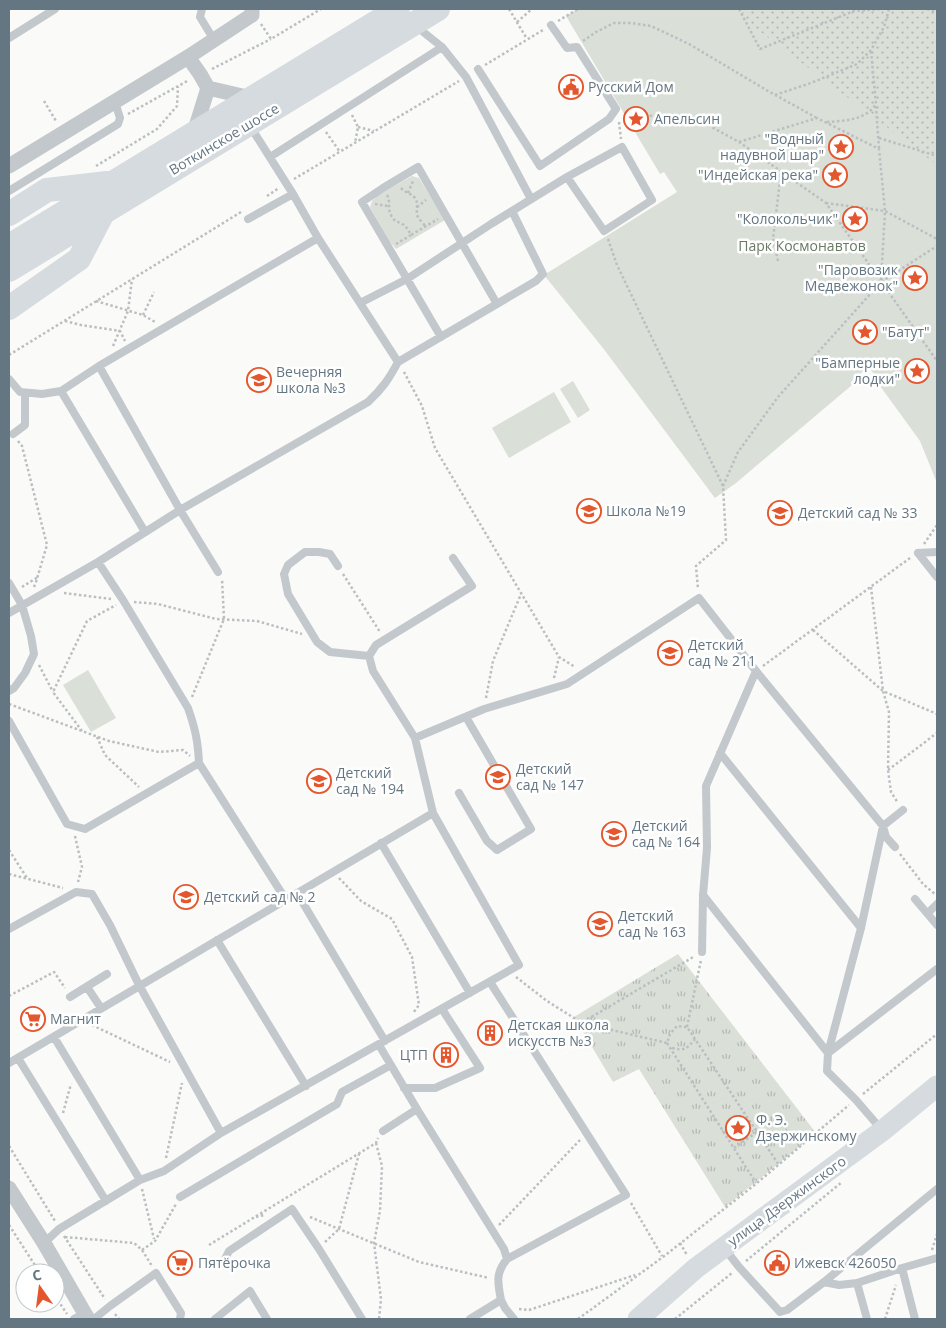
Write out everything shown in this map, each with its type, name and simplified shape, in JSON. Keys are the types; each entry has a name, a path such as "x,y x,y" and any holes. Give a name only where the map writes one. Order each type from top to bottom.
{"main road":[{"name":"Воткинское шоссе","path":"9,246 252,98 406,16 438,9"},
{"name":"Воткинское шоссе","path":"9,270 249,124 406,16"},
{"path":"9,214 47,190 113,183"},
{"path":"9,308 80,259 103,213"}],"street":[{"path":"9,166 188,57 252,11"},
{"path":"188,57 208,88 252,98"},
{"path":"194,134 208,88"},
{"name":"улица Дзержинского","path":"638,1319 696,1268 882,1131 937,1086"},
{"path":"9,1188 44,1243 82,1318"}],"lane":[{"path":"9,38 55,9"},
{"path":"202,9 200,18 214,40"},
{"path":"406,16 442,47 466,77 531,199"},
{"path":"478,69 540,166 609,119 616,109 577,47 567,48 551,25"},
{"path":"270,157 442,47"},
{"path":"9,191 118,124 120,118 115,102"},
{"path":"249,124 318,238 398,362"},
{"path":"360,303 407,279 531,199 567,177 622,147 652,200 604,231 567,177"},
{"path":"441,337 362,202 396,180 418,167 496,304"},
{"path":"248,219 293,194"},
{"path":"9,613 98,562 180,510 368,402 381,391 398,362 536,281 543,274 512,211"},
{"path":"9,379 20,392 42,394 61,391 102,364 318,238"},
{"path":"102,364 180,510 218,572"},
{"path":"61,391 146,532"},
{"path":"13,434 24,425 25,393"},
{"path":"338,566 330,554 305,552 288,565 284,574 288,594 317,642 330,652 369,656"},
{"path":"918,552 937,552"},
{"path":"918,552 937,577"},
{"path":"369,656 376,645 472,586 454,558"},
{"path":"98,562 188,708 195,727 198,743 198,763 286,900"},
{"path":"9,583 22,605 34,654 25,673 11,690"},
{"path":"416,738 484,709 567,684 698,598 882,826 886,837 895,847"},
{"path":"44,1243 59,1229 140,1180 164,1171 221,1133 519,965 433,812 416,738 374,670 369,656"},
{"path":"702,952 703,895 707,848 706,786 756,671"},
{"path":"9,681 11,690"},
{"path":"459,793 487,841 497,850 531,829 466,717"},
{"path":"9,721 67,824 85,829 198,763"},
{"path":"720,753 861,928"},
{"path":"882,1131 856,1100 827,1071 828,1053 861,928 882,826 903,810"},
{"path":"9,1063 433,812"},
{"path":"381,843 470,993"},
{"path":"9,929 76,892 92,894 110,925 139,985 221,1133"},
{"path":"298,893 382,1043 391,1065 404,1088 493,1231 507,1259"},
{"path":"703,895 828,1053"},
{"path":"915,899 937,925"},
{"path":"928,913 937,904"},
{"path":"217,940 306,1086"},
{"path":"828,1053 937,969"},
{"path":"70,996 107,974"},
{"path":"490,982 626,1195 507,1259 502,1265 498,1280 503,1304 514,1319"},
{"path":"87,986 101,1008"},
{"path":"404,1088 435,1088 480,1068 442,1009"},
{"path":"54,1037 140,1180"},
{"path":"18,1058 106,1201"},
{"path":"180,1197 337,1104 342,1092 391,1065"},
{"path":"383,1130 417,1109"},
{"path":"780,1312 787,1310 824,1282 937,1188"},
{"path":"222,1262 229,1251 292,1209 362,1319"},
{"path":"724,1248 785,1319"},
{"path":"824,1282 839,1285 857,1283 937,1258"},
{"path":"902,1268 915,1319"},
{"path":"82,1318 110,1306 156,1273 181,1313 180,1319"},
{"path":"857,1283 867,1319"},
{"path":"218,1319 250,1291 266,1319"},
{"path":"470,1319 503,1304"}],"path":[{"path":"252,11 271,39 321,9"},
{"path":"509,9 527,39"},
{"path":"517,22 532,9"},
{"path":"739,9 760,48 854,11 880,9"},
{"path":"775,95 811,83 857,64 871,50 884,27 889,9"},
{"path":"927,9 937,12"},
{"path":"577,47 596,32 614,23 651,26 689,44 775,95 879,149"},
{"path":"871,50 885,211 881,282"},
{"path":"89,171 157,129 177,106 178,87"},
{"path":"44,101 56,121"},
{"path":"826,122 851,120 872,110 876,104"},
{"path":"347,108 358,127 355,143"},
{"path":"616,109 631,114 699,120 739,142 826,202 937,361"},
{"path":"616,109 622,147"},
{"path":"739,142 817,118"},
{"path":"322,124 340,152"},
{"path":"358,127 375,131"},
{"path":"878,138 937,156"},
{"path":"778,261 773,239 781,172"},
{"path":"396,180 403,191 415,199 417,214 424,226"},
{"path":"383,188 390,200 388,208 391,216 406,227 412,235"},
{"path":"826,202 885,211 937,239"},
{"path":"389,248 445,215"},
{"path":"604,231 617,265 723,486 726,540 696,566 698,598"},
{"path":"723,486 738,452 778,397 881,282 937,246"},
{"path":"102,364 128,311 132,279"},
{"path":"142,315 154,292"},
{"path":"96,301 142,315 165,328"},
{"path":"64,321 120,330"},
{"path":"398,362 422,406 435,448 521,594 559,657 585,673"},
{"path":"13,434 22,446 47,545 36,582 22,605"},
{"path":"756,671 918,552 937,525"},
{"path":"338,566 385,640"},
{"path":"188,708 224,619 222,580 218,572"},
{"path":"14,592 38,577"},
{"path":"871,587 883,691 889,712 888,770 891,792 903,810"},
{"path":"46,591 158,604 216,619 257,621 315,639"},
{"path":"484,709 493,661 521,594"},
{"path":"53,692 87,621 123,600"},
{"path":"813,630 883,691 937,714"},
{"path":"34,654 53,692 82,731"},
{"path":"552,689 559,657"},
{"path":"9,704 109,741 159,752 183,750 198,763"},
{"path":"888,770 937,733"},
{"path":"97,737 105,755 145,793"},
{"path":"9,874 76,892 82,867 73,826"},
{"path":"895,847 923,884 937,896"},
{"path":"9,850 27,879"},
{"path":"333,872 361,901 392,919 412,957 419,1005 393,1036"},
{"path":"582,1023 702,952"},
{"path":"687,1028 702,952"},
{"path":"509,971 547,1001 582,1023 667,1043 757,1184"},
{"path":"9,996 54,972 70,996"},
{"path":"81,1020 185,1069 164,1171"},
{"path":"667,1043 670,1034 676,1026 687,1028 779,1165"},
{"path":"578,1319 663,1257 757,1184 937,1034"},
{"path":"670,1048 682,1050 689,1047 695,1039"},
{"path":"60,1126 74,1071"},
{"path":"209,1245 376,1144 383,1130"},
{"path":"493,1231 587,1132"},
{"path":"734,1148 757,1132"},
{"path":"376,1144 382,1166 380,1211 374,1244 381,1299 379,1319"},
{"path":"319,1249 339,1229 359,1153"},
{"path":"140,1180 155,1241"},
{"path":"675,1319 846,1180"},
{"path":"626,1195 663,1257"},
{"path":"142,1250 155,1241 180,1197"},
{"path":"292,1209 419,1262 498,1280"},
{"path":"256,1217 265,1215"},
{"path":"9,1225 34,1263"},
{"path":"929,1261 937,1234"},
{"path":"65,1237 134,1242 142,1250 156,1273"},
{"path":"885,1319 902,1268"},
{"path":"503,1304 529,1310 639,1274"},
{"path":"65,1304 82,1318"}],"green space":[{"name":"Парк Космонавтов","path":"578,9 937,9 937,483 920,441 875,379 877,377 868,367 851,382 852,385 736,483 715,498 603,348 544,275 677,192 664,172 660,174 566,16"},
{"path":"749,9 937,9 937,165 738,15"},
{"path":"412,176 419,178 445,220 396,249 389,241 370,207 372,201 377,196"},
{"path":"573,381 590,410 578,418 560,389"},
{"path":"554,392 571,422 509,458 492,428"},
{"path":"88,670 116,718 91,732 63,685"},
{"path":"678,954 816,1133 725,1207 639,1069 613,1082 574,1017"}],"place":[{"name":"Русский Дом","path":"571,87"},
{"name":"Апельсин","path":"636,119"},
{"name":"\"Водный надувной шар\"","path":"841,147"},
{"name":"\"Индейская река\"","path":"835,175"},
{"name":"\"Колокольчик\"","path":"855,219"},
{"name":"\"Паровозик Медвежонок\"","path":"915,278"},
{"name":"\"Батут\"","path":"865,332"},
{"name":"\"Бамперные лодки\"","path":"917,371"},
{"name":"Вечерняя школа №3","path":"259,380"},
{"name":"Школа №19","path":"589,511"},
{"name":"Детский сад № 33","path":"780,513"},
{"name":"Детский сад № 211","path":"670,653"},
{"name":"Детский сад № 147","path":"498,777"},
{"name":"Детский сад № 194","path":"319,781"},
{"name":"Детский сад № 164","path":"614,834"},
{"name":"Детский сад № 2","path":"186,897"},
{"name":"Детский сад № 163","path":"600,924"},
{"name":"Магнит","path":"33,1019"},
{"name":"Детская школа искусств №3","path":"490,1033"},
{"name":"ЦТП","path":"446,1055"},
{"name":"Ф. Э. Дзержинскому","path":"738,1128"},
{"name":"Пятёрочка","path":"180,1263"},
{"name":"Ижевск 426050","path":"777,1263"}]}
